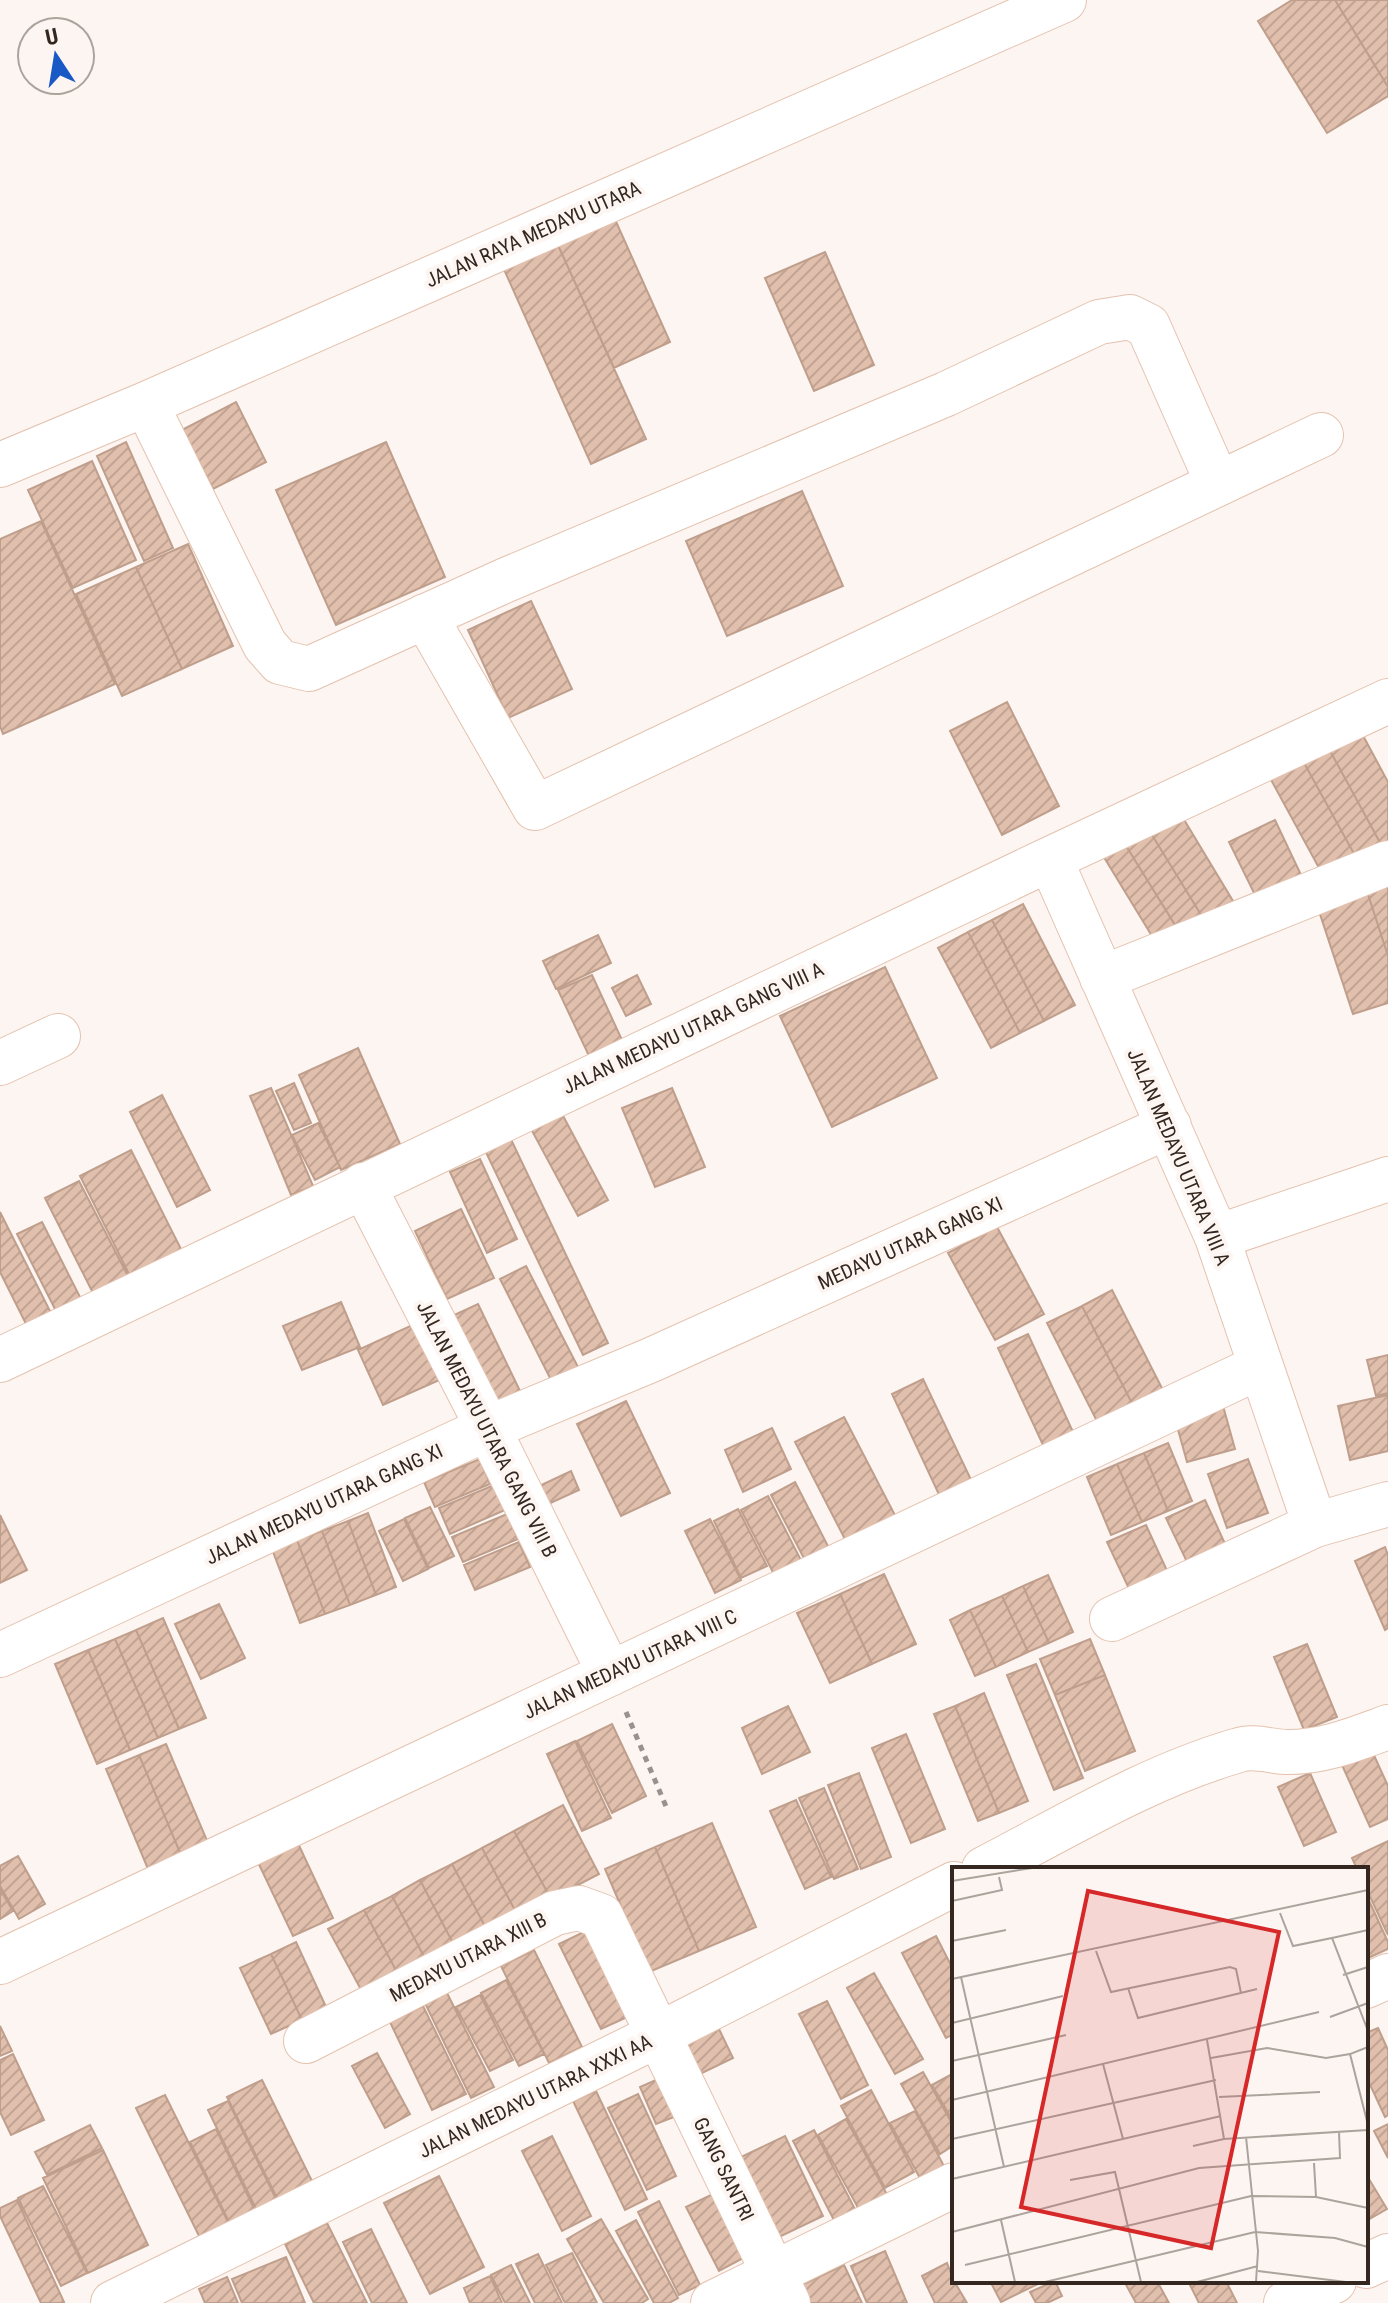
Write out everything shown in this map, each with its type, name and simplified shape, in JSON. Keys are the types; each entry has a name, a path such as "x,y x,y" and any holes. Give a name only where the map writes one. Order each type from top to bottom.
{"street":[{"name":"JALAN RAYA MEDAYU UTARA","path":"0,465 146,404 1064,0"},
{"path":"146,404 265,645 280,662 309,669 425,616 931,400 1099,322 1130,317 1148,326 1218,484"},
{"path":"425,616 535,808 1321,435"},
{"name":"JALAN MEDAYU UTARA GANG VIII A","path":"0,1360 1388,701"},
{"name":"JALAN MEDAYU UTARA VIII A","path":"1050,859 1217,1237 1315,1525"},
{"path":"1102,978 1388,863"},
{"path":"0,1063 58,1036"},
{"name":"MEDAYU UTARA GANG XI","path":"651,1360 1169,1126"},
{"path":"1217,1237 1388,1179"},
{"name":"JALAN MEDAYU UTARA GANG VIII B","path":"363,1185 610,1674"},
{"name":"JALAN MEDAYU UTARA GANG XI","path":"0,1655 488,1428 651,1360"},
{"name":"JALAN MEDAYU UTARA VIII C","path":"0,1962 1259,1367"},
{"path":"1112,1619 1315,1525 1388,1504"},
{"path":"988,1867 1185,1767 1244,1748 1288,1752 1328,1748 1388,1727"},
{"name":"JALAN MEDAYU UTARA XXXI AA","path":"113,2303 660,2034 952,1885"},
{"name":"MEDAYU UTARA XIII B","path":"306,2041 555,1913 579,1908 601,1916 660,2034"},
{"path":"1368,1985 1388,1976"},
{"name":"GANG SANTRI","path":"660,2034 781,2288"},
{"path":"713,2303 781,2288 952,2186"},
{"path":"1368,2265 1388,2256"},
{"path":"1286,2303 1330,2283"}],"path":[{"path":"610,1674 668,1811"}],"building":[{"path":"1292,0 1335,0 1388,87 1388,96 1327,133 1258,21"},
{"path":"1335,0 1388,0 1388,87"},
{"path":"609,206 670,342 614,368 552,232"},
{"path":"552,232 646,439 591,464 498,256"},
{"path":"825,252 874,365 814,391 765,278"},
{"path":"236,402 266,462 213,489 182,430"},
{"path":"126,442 173,548 144,561 97,456"},
{"path":"386,442 445,577 336,625 276,490"},
{"path":"92,461 136,560 73,588 28,490"},
{"path":"802,491 843,586 727,636 686,541"},
{"path":"41,521 115,684 3,734 0,726 0,539"},
{"path":"188,544 233,646 182,669 136,567"},
{"path":"136,567 182,669 122,696 76,594"},
{"path":"531,601 572,689 508,718 468,630"},
{"path":"1007,702 1059,806 1002,835 950,731"},
{"path":"1360,730 1388,782 1388,845 1383,848 1328,747"},
{"path":"1328,747 1383,848 1358,861 1303,761"},
{"path":"1303,761 1358,861 1325,879 1270,778"},
{"path":"1174,803 1233,901 1203,918 1144,822"},
{"path":"1275,820 1302,877 1257,899 1229,842"},
{"path":"1144,822 1203,918 1180,933 1120,836"},
{"path":"1120,836 1180,933 1158,946 1099,849"},
{"path":"1388,874 1388,956 1364,882"},
{"path":"1364,882 1388,956 1388,1003 1353,1014 1315,899"},
{"path":"1023,904 1075,1005 1044,1021 992,920"},
{"path":"992,920 1044,1021 1020,1033 968,932"},
{"path":"968,932 1020,1033 991,1048 938,948"},
{"path":"598,935 611,963 556,989 543,961"},
{"path":"885,967 937,1078 832,1127 780,1016"},
{"path":"592,975 622,1040 589,1056 558,990"},
{"path":"637,975 651,1004 626,1016 612,988"},
{"path":"358,1048 400,1144 341,1170 299,1075"},
{"path":"294,1083 311,1123 294,1130 276,1091"},
{"path":"271,1088 313,1186 291,1195 250,1096"},
{"path":"672,1088 705,1167 655,1187 622,1108"},
{"path":"162,1095 210,1190 177,1207 130,1112"},
{"path":"561,1112 608,1200 578,1216 531,1129"},
{"path":"318,1123 340,1167 315,1180 292,1135"},
{"path":"506,1129 608,1343 583,1355 481,1142"},
{"path":"131,1150 185,1257 133,1282 80,1176"},
{"path":"480,1159 517,1239 487,1253 450,1172"},
{"path":"79,1181 131,1282 96,1299 45,1198"},
{"path":"461,1209 494,1278 447,1299 415,1231"},
{"path":"0,1212 53,1317 29,1330 0,1272"},
{"path":"42,1222 83,1303 58,1315 17,1234"},
{"path":"997,1227 1044,1314 995,1340 948,1253"},
{"path":"526,1266 578,1367 551,1380 500,1279"},
{"path":"1112,1290 1167,1398 1137,1413 1082,1306"},
{"path":"341,1302 360,1347 302,1370 283,1326"},
{"path":"478,1304 521,1393 494,1406 450,1317"},
{"path":"1082,1306 1137,1413 1102,1431 1047,1323"},
{"path":"419,1322 444,1378 383,1405 358,1350"},
{"path":"1028,1334 1073,1432 1043,1445 998,1348"},
{"path":"1388,1355 1388,1393 1376,1396 1367,1360"},
{"path":"923,1379 974,1486 942,1501 892,1394"},
{"path":"1220,1395 1235,1449 1187,1462 1172,1408"},
{"path":"1388,1395 1388,1451 1350,1460 1338,1406"},
{"path":"626,1401 670,1493 621,1516 577,1424"},
{"path":"844,1417 899,1523 850,1549 795,1442"},
{"path":"772,1428 791,1469 743,1492 725,1450"},
{"path":"1168,1443 1192,1501 1168,1511 1144,1453"},
{"path":"1144,1453 1168,1511 1142,1522 1117,1464"},
{"path":"480,1459 490,1484 435,1507 424,1482"},
{"path":"1248,1459 1268,1513 1227,1528 1208,1474"},
{"path":"1117,1464 1142,1522 1111,1535 1087,1477"},
{"path":"571,1471 579,1490 544,1506 535,1488"},
{"path":"795,1482 832,1554 808,1566 771,1495"},
{"path":"494,1485 505,1510 450,1534 439,1508"},
{"path":"768,1496 807,1572 780,1586 741,1510"},
{"path":"1205,1500 1226,1546 1188,1564 1166,1518"},
{"path":"430,1507 454,1556 429,1568 405,1518"},
{"path":"738,1509 767,1566 741,1578 714,1521"},
{"path":"368,1513 396,1587 376,1595 348,1521"},
{"path":"507,1514 518,1539 463,1562 452,1537"},
{"path":"0,1515 27,1570 0,1583"},
{"path":"404,1519 428,1569 403,1581 379,1531"},
{"path":"710,1519 741,1580 715,1593 685,1531"},
{"path":"348,1521 376,1595 350,1605 322,1531"},
{"path":"1146,1525 1169,1575 1131,1593 1107,1542"},
{"path":"322,1531 350,1605 325,1614 297,1540"},
{"path":"297,1540 325,1614 300,1623 272,1549"},
{"path":"519,1542 530,1567 475,1590 464,1565"},
{"path":"1385,1547 1388,1555 1388,1628 1385,1630 1355,1561"},
{"path":"884,1574 916,1644 872,1664 840,1594"},
{"path":"1048,1575 1073,1632 1049,1643 1023,1586"},
{"path":"1023,1586 1049,1643 1028,1652 1002,1596"},
{"path":"840,1594 872,1664 830,1683 797,1613"},
{"path":"1002,1596 1028,1652 996,1667 970,1610"},
{"path":"219,1604 245,1658 201,1679 175,1624"},
{"path":"970,1610 996,1667 975,1676 950,1620"},
{"path":"163,1618 206,1718 179,1729 136,1630"},
{"path":"136,1630 179,1729 158,1738 115,1639"},
{"path":"115,1639 158,1738 130,1750 88,1650"},
{"path":"1090,1639 1105,1675 1055,1695 1040,1659"},
{"path":"1307,1644 1337,1717 1304,1730 1274,1657"},
{"path":"88,1650 130,1750 97,1764 55,1664"},
{"path":"1036,1664 1083,1778 1054,1790 1007,1675"},
{"path":"1105,1675 1135,1751 1085,1771 1055,1695"},
{"path":"984,1693 1028,1801 999,1813 955,1706"},
{"path":"788,1706 810,1752 762,1774 742,1728"},
{"path":"955,1706 999,1813 978,1821 934,1714"},
{"path":"612,1724 646,1796 612,1813 577,1741"},
{"path":"906,1734 945,1829 911,1843 872,1748"},
{"path":"1367,1740 1388,1786 1388,1819 1370,1827 1337,1754"},
{"path":"575,1741 611,1818 582,1831 547,1754"},
{"path":"166,1744 208,1843 181,1855 139,1755"},
{"path":"139,1755 181,1855 148,1869 106,1769"},
{"path":"859,1773 891,1857 861,1869 828,1785"},
{"path":"1310,1773 1336,1832 1304,1846 1278,1787"},
{"path":"824,1788 858,1869 834,1879 799,1798"},
{"path":"796,1800 831,1877 805,1889 770,1811"},
{"path":"563,1805 599,1874 551,1899 514,1831"},
{"path":"712,1823 756,1927 699,1951 655,1847"},
{"path":"514,1831 551,1899 518,1916 482,1848"},
{"path":"295,1837 333,1918 293,1936 255,1856"},
{"path":"1388,1841 1388,1935 1368,1892 1368,1867 1356,1867 1352,1858"},
{"path":"655,1847 699,1951 649,1972 605,1869"},
{"path":"482,1848 518,1916 488,1932 452,1864"},
{"path":"18,1856 45,1904 19,1919 0,1886 0,1866"},
{"path":"452,1864 488,1932 456,1949 420,1880"},
{"path":"420,1880 456,1949 428,1964 392,1896"},
{"path":"0,1889 13,1911 0,1919"},
{"path":"392,1896 428,1964 400,1978 364,1910"},
{"path":"1368,1898 1388,1942 1388,1949 1368,1958"},
{"path":"364,1910 400,1978 365,1997 328,1929"},
{"path":"592,1928 634,2014 601,2029 559,1944"},
{"path":"936,1936 952,1967 952,2035 946,2038 902,1953"},
{"path":"296,1942 327,2009 302,2020 271,1954"},
{"path":"534,1950 582,2047 549,2063 501,1966"},
{"path":"271,1954 302,2020 271,2034 240,1968"},
{"path":"874,1973 923,2059 895,2074 847,1988"},
{"path":"506,1980 544,2054 519,2066 481,1993"},
{"path":"446,1991 494,2087 471,2098 424,2001"},
{"path":"480,1995 513,2060 490,2071 456,2007"},
{"path":"827,2001 868,2085 841,2099 799,2014"},
{"path":"423,2006 466,2094 432,2110 390,2022"},
{"path":"0,2026 12,2051 0,2056"},
{"path":"718,2027 733,2058 698,2075 682,2044"},
{"path":"1378,2028 1388,2050 1388,2115 1385,2117 1368,2080 1368,2032"},
{"path":"377,2053 410,2114 385,2128 352,2066"},
{"path":"13,2054 44,2120 11,2135 0,2112 0,2060"},
{"path":"923,2072 952,2123 952,2146 940,2154 901,2084"},
{"path":"952,2074 952,2120 932,2085"},
{"path":"658,2079 674,2117 656,2124 640,2087"},
{"path":"262,2080 315,2187 280,2204 227,2097"},
{"path":"871,2090 914,2172 885,2188 841,2106"},
{"path":"596,2091 647,2199 625,2210 573,2101"},
{"path":"638,2094 676,2176 647,2190 608,2108"},
{"path":"165,2095 229,2224 200,2238 136,2108"},
{"path":"228,2101 278,2203 258,2213 208,2110"},
{"path":"915,2111 946,2170 922,2182 890,2123"},
{"path":"846,2119 890,2200 862,2215 818,2135"},
{"path":"1388,2124 1388,2158 1374,2131"},
{"path":"90,2125 102,2148 47,2175 35,2152"},
{"path":"216,2129 257,2215 232,2228 190,2142"},
{"path":"814,2130 858,2215 837,2226 793,2141"},
{"path":"552,2136 591,2216 562,2231 522,2151"},
{"path":"785,2136 823,2216 777,2238 739,2158"},
{"path":"103,2150 148,2245 88,2273 43,2178"},
{"path":"439,2176 484,2267 430,2294 384,2203"},
{"path":"1368,2177 1387,2209 1368,2220"},
{"path":"43,2186 87,2273 61,2286 18,2198"},
{"path":"715,2193 747,2256 719,2271 686,2207"},
{"path":"17,2200 62,2303 41,2303 0,2216 0,2208"},
{"path":"659,2201 700,2285 679,2295 638,2212"},
{"path":"601,2219 648,2299 642,2303 604,2303 567,2239"},
{"path":"636,2220 678,2298 669,2303 654,2303 616,2231"},
{"path":"327,2223 367,2303 314,2303 285,2244"},
{"path":"371,2229 407,2303 372,2303 343,2242"},
{"path":"885,2251 907,2303 867,2303 851,2266"},
{"path":"572,2253 597,2303 565,2303 546,2265"},
{"path":"538,2254 562,2303 535,2303 516,2264"},
{"path":"286,2257 305,2303 242,2303 232,2279"},
{"path":"947,2263 952,2283 955,2283 967,2303 935,2303 922,2276"},
{"path":"511,2265 530,2303 505,2303 491,2275"},
{"path":"844,2265 862,2303 802,2303 795,2288"},
{"path":"490,2276 502,2303 470,2303 464,2288"},
{"path":"227,2277 238,2303 205,2303 199,2289"},
{"path":"991,2283 1040,2283 1001,2302"},
{"path":"1056,2283 1062,2296 1047,2303 1036,2303 1030,2292"},
{"path":"1125,2283 1158,2283 1169,2303 1136,2303"},
{"path":"1189,2283 1227,2283 1237,2303 1199,2303"}]}
